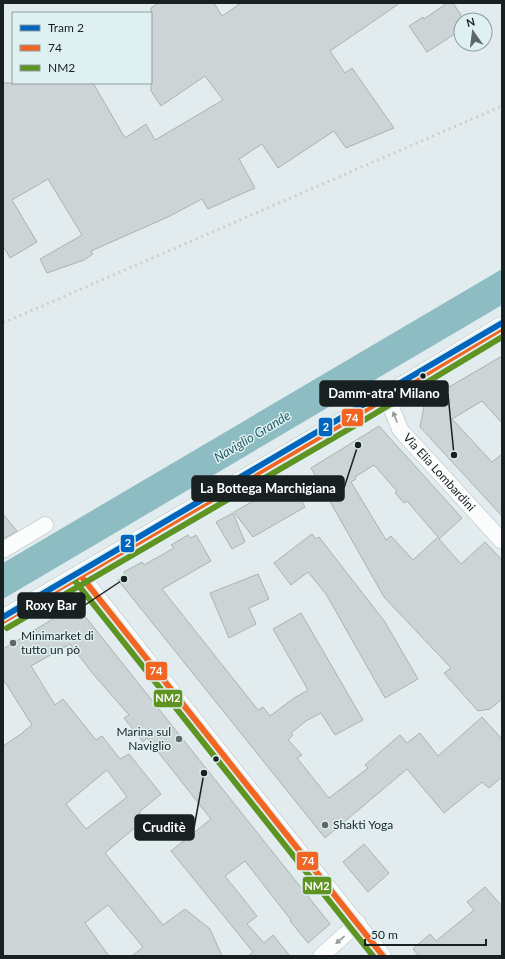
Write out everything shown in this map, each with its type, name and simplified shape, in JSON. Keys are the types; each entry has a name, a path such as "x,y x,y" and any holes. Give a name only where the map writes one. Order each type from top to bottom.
{"street":[{"path":"3,622 502,328"},
{"name":"Via Elia Lombardini","path":"387,397 400,429 404,435 502,541"},
{"path":"3,550 45,525"},
{"path":"81,576 383,956"},
{"path":"321,956 358,923"}],"water":[{"name":"Naviglio Grande","path":"502,269 502,305 3,599 3,563"}],"building":[{"path":"158,3 214,3 222,16 241,3 400,3 330,51 345,73 352,68 394,128 346,148 334,131 278,168 262,144 239,159 255,188 208,209 202,199 168,217 91,251 93,254 84,260 47,273 40,259 82,235 48,179 12,200 37,242 10,258 3,246 3,83 94,84 125,138 146,124 155,140 223,100 205,76 161,106 151,91 151,8"},
{"path":"447,3 453,3 459,12 453,12 453,35 427,52 409,26 423,17 424,19"},
{"path":"502,356 502,423 482,401 452,419 492,462 502,454 502,516 420,427 425,401"},
{"path":"379,426 462,518 439,539 461,564 485,542 502,560 502,699 490,709 478,711 444,673 451,668 384,597 311,468","holes":["374,465 397,491 395,493 404,503 407,501 438,537 413,560 391,536 386,540 351,482 356,479 355,477"]},
{"path":"290,480 305,507 253,537 234,512"},
{"path":"233,513 245,542 232,549 216,522"},
{"path":"3,514 17,531 3,539"},
{"path":"312,534 316,539 319,537 385,622 418,679 385,698 326,594 308,572 291,585 274,563"},
{"path":"188,535 191,538 196,535 211,561 162,589 258,710 263,707 270,716 294,698 308,690 273,629 301,613 363,720 335,735 321,713 306,721 291,733 293,735 288,740 302,755 297,758 329,798 368,768 365,765 400,735 407,743 420,733 438,756 482,717 502,739 502,777 489,788 482,782 444,813 407,769 325,838 118,580 126,576 124,572 142,562 144,565 174,548 171,545"},
{"path":"258,574 269,599 249,608 256,624 229,638 210,593"},
{"path":"76,605 330,924 308,943 245,861 225,876 257,916 247,924 264,943 273,935 290,956 248,956 253,952 171,851 211,819 147,738 143,742 124,718 129,715 94,675 70,644 31,666 55,705 63,699 96,740 102,736 120,759 129,754 161,794 139,812 145,819 105,853 163,925 185,909 210,929 222,956 132,956 143,947 108,905 85,923 109,956 3,956 3,746 32,725 3,679 3,649","holes":["107,770 127,797 86,829 66,804"]},
{"path":"364,844 389,873 368,892 343,862"},
{"path":"485,887 502,906 502,956 419,956 413,949 430,934 436,941 474,910 467,902"}],"railway":[{"path":"3,323 502,106"}],"tram line":[{"name":"2","path":"3,617 502,323"}],"transit line":[{"name":"74","path":"3,621 357,415 502,328"},
{"name":"NM2","path":"7,628 361,422 502,337"},
{"name":"74","path":"81,576 383,956"},
{"name":"NM2","path":"75,581 373,956"}],"place":[{"name":"La Bottega Marchigiana","path":"358,445"},
{"name":"Damm-atra' Milano","path":"454,455"},
{"name":"Roxy Bar","path":"124,579"},
{"name":"Minimarket di tutto un pò","path":"13,643"},
{"name":"Marina sul Naviglio","path":"179,739"},
{"name":"Cruditè","path":"204,773"},
{"name":"Shakti Yoga","path":"325,825"}]}
